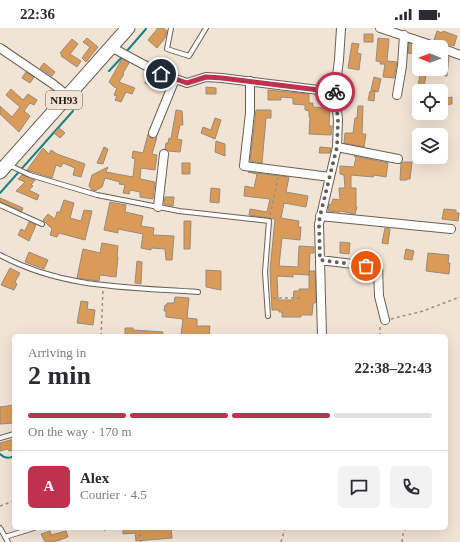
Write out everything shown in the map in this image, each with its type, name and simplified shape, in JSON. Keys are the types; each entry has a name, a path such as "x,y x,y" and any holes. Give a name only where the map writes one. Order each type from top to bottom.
{"main road":[{"name":"NH93","path":"3,168 128,28"}],"street":[{"path":"322,334 319,224 337,147 338,120 335,92 341,28"},
{"path":"380,28 416,40"},
{"path":"397,96 402,66 404,36"},
{"path":"111,47 161,74 187,83 206,77 335,92"},
{"path":"0,48 68,96"},
{"path":"448,51 460,55"},
{"path":"153,133 175,79"},
{"path":"250,81 250,113 244,166 330,177"},
{"path":"337,147 398,159"},
{"path":"158,207 164,154"},
{"path":"320,216 451,229"},
{"path":"320,260 378,267 379,296 385,320"}],"lane":[{"path":"171,28 167,49 189,56 206,28"},
{"path":"3,168 97,195 158,207 269,221 265,272 268,316"},
{"path":"0,205 42,224"},
{"path":"0,255 44,274 63,280 103,285 198,292"},
{"path":"0,438 12,435"},
{"path":"0,528 8,542"},
{"path":"5,537 28,530"}],"path":[{"path":"269,221 280,170"},
{"path":"101,334 103,285"},
{"path":"380,334 380,322 423,311 460,297"},
{"path":"267,298 303,298"},
{"path":"0,506 12,502"},
{"path":"140,530 141,542"},
{"path":"281,542 284,530"},
{"path":"402,542 405,530"}],"building":[{"path":"158,28 163,28 167,31 165,38 157,48 148,40"},
{"path":"437,31 442,33 443,31 457,36 454,46 448,44 448,40 434,40"},
{"path":"364,34 373,34 373,42 364,42"},
{"path":"87,38 98,47 86,62 82,58 90,47 83,42"},
{"path":"378,38 389,39 387,61 397,62 394,78 383,77 385,64 380,64 381,62 376,61"},
{"path":"72,39 78,44 70,54 81,61 77,67 61,56 62,54 60,53"},
{"path":"352,43 359,44 357,53 361,54 359,70 348,68"},
{"path":"409,43 412,44 412,54 408,53"},
{"path":"122,59 129,63 119,82 135,88 132,94 126,92 121,102 115,100 117,96 114,95 117,88 109,82"},
{"path":"44,63 55,72 52,76 40,68"},
{"path":"26,72 34,77 30,83 22,78"},
{"path":"149,74 155,77 151,86 145,83"},
{"path":"420,76 426,76 424,84 418,84"},
{"path":"374,77 381,79 378,92 371,90"},
{"path":"206,87 216,88 216,94 206,94"},
{"path":"11,89 23,100 28,94 37,100 34,105 30,103 24,111 30,116 19,132 0,114 0,106 12,117 20,107 6,95"},
{"path":"268,90 309,94 309,103 313,103 313,107 324,108 325,96 330,97 329,126 332,126 331,135 309,134 310,117 309,111 305,110 305,105 293,104 293,98 281,97 281,100 268,100"},
{"path":"370,91 375,91 374,101 368,100"},
{"path":"452,97 452,104 448,104 448,98"},
{"path":"358,106 363,106 362,134 366,134 364,147 344,143 345,133 353,133 355,118 357,118"},
{"path":"176,110 182,111 183,125 180,125 177,139 182,140 180,152 168,151 165,149 169,138 171,139"},
{"path":"256,110 271,110 271,118 266,118 262,163 250,161"},
{"path":"215,118 221,120 215,139 201,133 203,127 211,130"},
{"path":"59,128 65,133 60,138 54,133"},
{"path":"148,134 151,138 157,137 152,154 157,155 155,170 141,168 140,179 155,182 153,199 140,197 140,192 130,190 129,194 123,193 125,185 105,178 102,187 95,191 92,190 89,186 92,175 108,167 106,172 133,177 135,159 132,158 133,151 143,153"},
{"path":"216,141 225,144 225,156 215,152"},
{"path":"104,147 108,149 103,164 97,163"},
{"path":"320,147 331,148 330,153 319,153"},
{"path":"43,148 49,154 51,150 57,154 85,164 81,177 73,175 75,168 63,163 61,167 56,165 52,178 27,170"},
{"path":"354,156 388,163 386,177 374,175 373,177 351,175 351,188 356,188 357,207 355,214 340,211 328,211 329,204 331,205 333,199 340,200 339,188 345,188 344,175 340,174 340,166 354,167 356,157"},
{"path":"412,162 410,179 400,180 401,163"},
{"path":"182,163 190,163 190,174 182,174"},
{"path":"248,172 289,177 286,192 308,196 306,207 284,203 281,218 299,221 298,227 301,227 300,240 282,238 279,266 298,267 299,246 314,247 314,253 310,253 309,271 315,271 316,302 313,304 312,315 301,315 301,317 282,317 282,312 279,312 279,310 272,310 270,270 275,219 249,215 250,209 267,212 270,199 244,196 245,186 254,188 257,174","holes":["293,274 309,275 309,289 299,289 299,291 294,291 293,300 278,300 277,276 293,277"]},
{"path":"22,175 35,180 31,185 33,186 29,190 39,195 37,200 16,191 25,182 18,179"},
{"path":"211,188 220,189 219,203 210,202"},
{"path":"165,197 174,197 173,206 164,204"},
{"path":"0,198 23,208 22,211 0,202"},
{"path":"64,200 74,203 70,218 81,221 84,210 92,211 85,240 59,233 57,237 50,235 52,229 43,220 48,214 55,219 57,212 60,212"},
{"path":"110,202 126,205 125,212 143,216 141,226 154,228 153,235 174,236 172,260 166,260 165,249 151,248 151,250 141,248 143,234 118,229 118,233 104,230"},
{"path":"444,209 456,210 456,213 459,213 458,221 442,219"},
{"path":"184,221 191,221 190,249 184,249"},
{"path":"29,222 36,225 29,241 18,235 21,229 25,231"},
{"path":"385,228 390,229 388,244 382,243"},
{"path":"340,242 350,243 349,254 340,253"},
{"path":"102,243 118,246 116,277 100,275 99,281 77,278 83,249 100,253"},
{"path":"406,249 414,251 412,260 404,259"},
{"path":"29,252 48,260 44,269 25,262"},
{"path":"428,253 449,255 449,274 426,271"},
{"path":"137,261 142,262 141,284 135,283"},
{"path":"10,268 20,273 15,282 17,284 14,290 1,285"},
{"path":"206,270 221,271 221,290 206,287"},
{"path":"175,297 189,298 187,318 197,319 197,326 210,326 209,334 181,334 183,319 166,317 166,311 164,311 167,303 174,303"},
{"path":"81,301 88,302 87,309 95,310 93,325 77,323"},
{"path":"125,328 163,332 162,334 125,334"},
{"path":"12,405 12,423 0,424 0,407"},
{"path":"12,440 12,450 9,451 8,449 0,451 0,443"},
{"path":"123,530 171,530 172,538 136,541 135,533 123,534"},
{"path":"50,531 51,535 66,531 68,537 54,542 45,542 41,534"}],"waterway":[{"path":"126,52 146,29"},
{"path":"109,71 123,56"},
{"path":"0,193 73,111"},
{"path":"0,454 7,458 12,457"}],"way so far":[{"path":"335,92 338,120 337,147 320,216 320,260 366,266"}],"route":[{"path":"161,74 187,83 206,77 335,92"}]}
